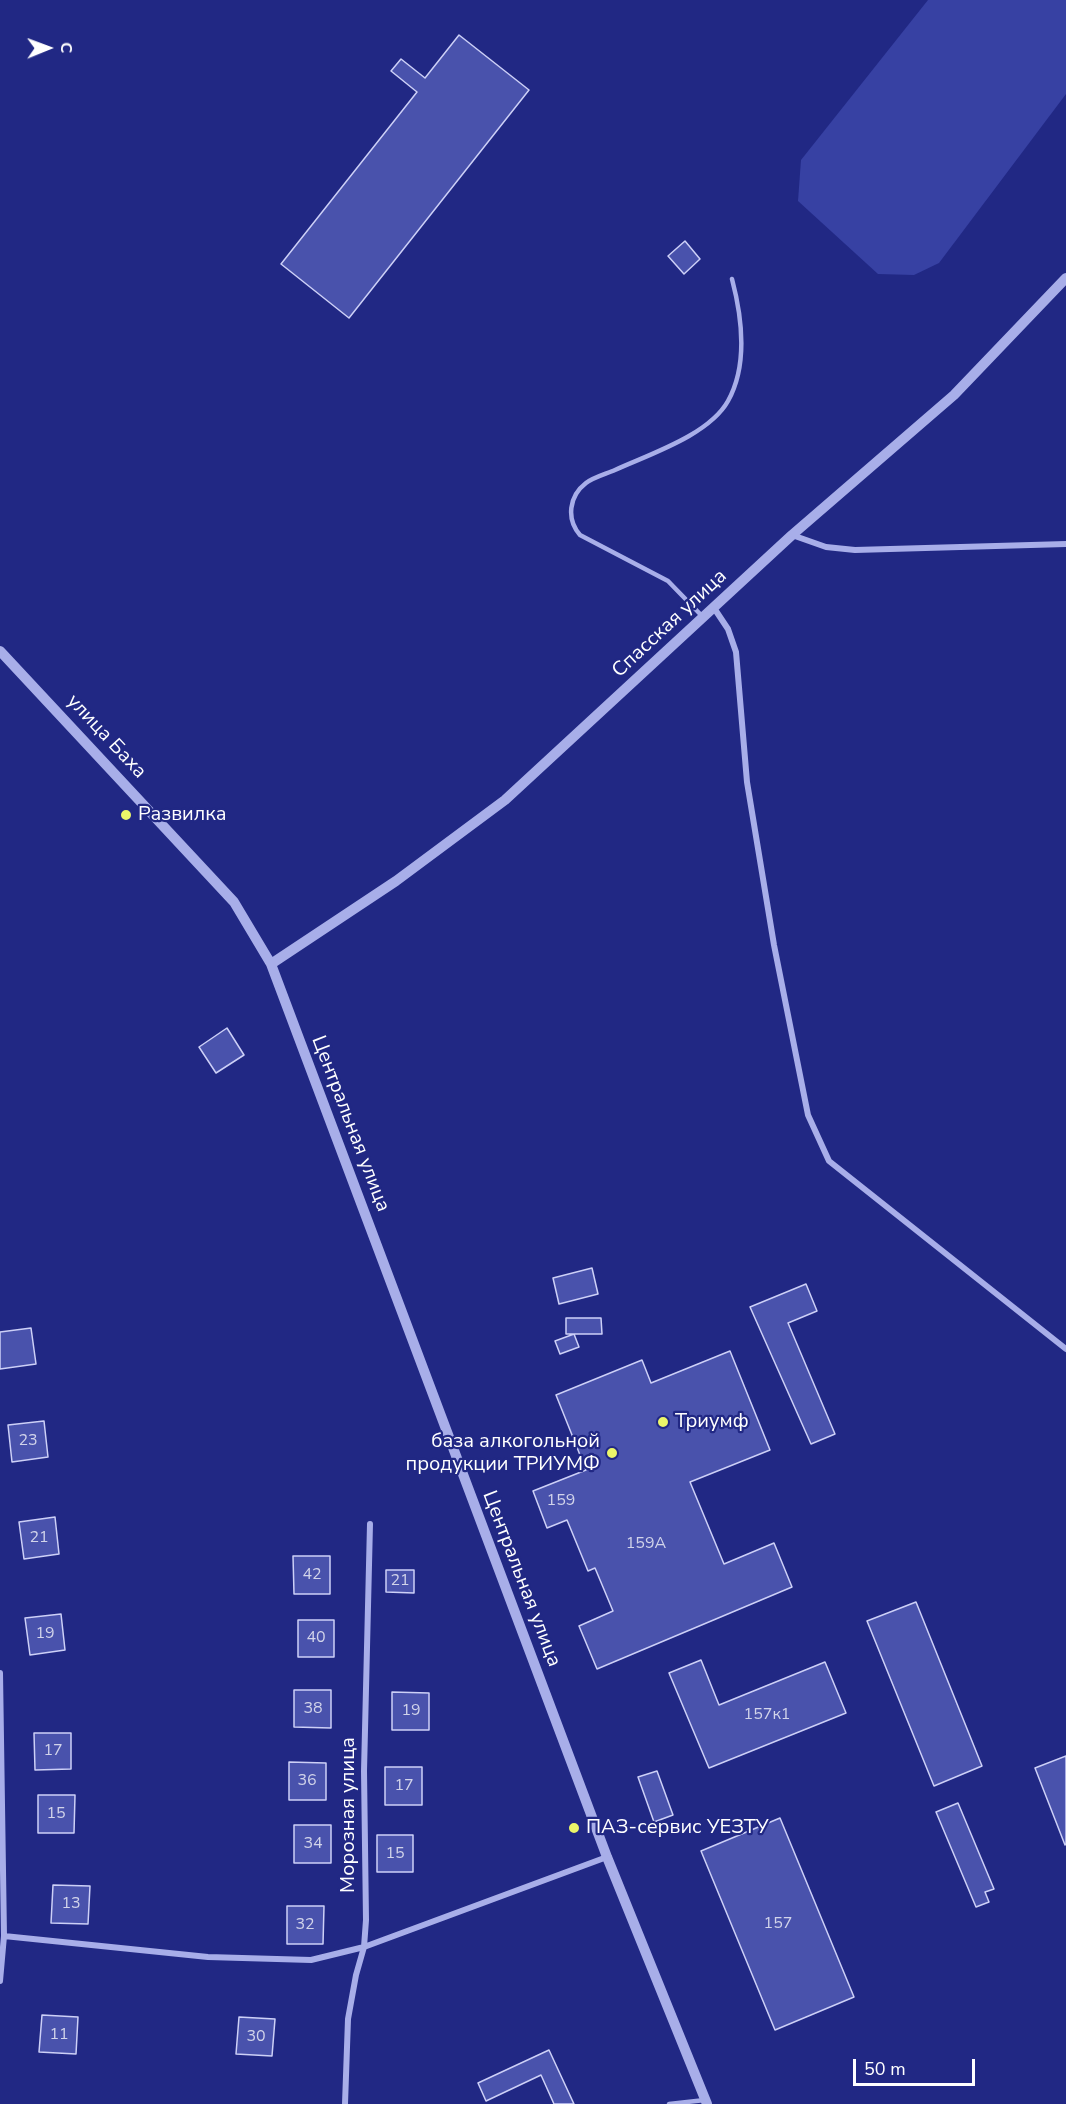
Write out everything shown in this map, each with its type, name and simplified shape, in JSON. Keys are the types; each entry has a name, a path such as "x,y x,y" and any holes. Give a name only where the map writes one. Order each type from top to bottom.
{"street":[{"name":"Спасская улица","path":"271,964 396,881 505,800 792,536 954,395 1066,278"},
{"path":"792,536 826,547 855,550 1066,544"},
{"path":"714,608 728,629 736,652 747,782 774,945 808,1115 820,1146 829,1161 1066,1348"},
{"name":"улица Баха","path":"0,651 234,902 271,964"},
{"name":"Центральная улица","path":"271,964 607,1857 706,2102"},
{"name":"Морозная улица","path":"345,2104 348,2019 364,1947 366,1920 364,1771 370,1524"},
{"path":"0,1673 4,1936 0,1981"},
{"path":"4,1936 208,1957 275,1961 311,1960 364,1947 607,1857"}],"lane":[{"path":"704,618 668,581 580,535 574,529 571,510 572,501 586,483 698,430 717,416 729,400 738,367 742,330 732,279"},
{"path":"669,2104 706,2102"}],"shaded area":[{"path":"928,0 1066,0 1066,94 939,263 914,275 878,274 798,201 801,160"}],"building":[{"path":"459,35 529,90 349,318 281,264 417,92 391,71 401,59 425,78"},
{"path":"685,241 700,259 684,274 668,256"},
{"path":"227,1028 244,1055 216,1073 199,1047"},
{"path":"592,1268 598,1294 559,1304 553,1278"},
{"path":"806,1284 817,1311 788,1323 835,1434 811,1444 750,1307"},
{"path":"566,1318 601,1318 602,1334 566,1334"},
{"path":"31,1328 36,1364 0,1369 0,1332"},
{"path":"574,1334 579,1347 560,1354 555,1341"},
{"path":"730,1351 770,1450 690,1482 724,1564 774,1543 792,1587 597,1669 579,1626 613,1611 595,1568 588,1571 567,1520 547,1528 533,1491 586,1470 556,1395 642,1360 651,1383"},
{"path":"44,1421 48,1457 12,1462 8,1425"},
{"path":"55,1517 59,1554 24,1559 19,1522"},
{"path":"293,1556 330,1556 330,1594 294,1594"},
{"path":"386,1570 414,1570 414,1593 386,1592"},
{"path":"916,1602 982,1766 934,1786 867,1621"},
{"path":"61,1614 65,1650 30,1655 25,1618"},
{"path":"298,1620 334,1620 334,1657 298,1657"},
{"path":"701,1660 719,1705 825,1662 846,1713 709,1768 669,1673"},
{"path":"294,1690 331,1690 331,1728 294,1727"},
{"path":"392,1692 429,1693 429,1730 392,1730"},
{"path":"34,1733 71,1733 71,1769 35,1770"},
{"path":"1066,1756 1066,1844 1065,1845 1035,1768"},
{"path":"289,1762 326,1763 326,1800 289,1800"},
{"path":"385,1767 422,1767 422,1805 385,1805"},
{"path":"657,1771 673,1815 654,1822 638,1777"},
{"path":"38,1795 75,1795 74,1833 38,1833"},
{"path":"958,1803 994,1889 985,1892 989,1902 976,1907 936,1812"},
{"path":"780,1818 854,1997 775,2030 701,1851"},
{"path":"294,1825 331,1825 331,1863 294,1863"},
{"path":"377,1835 413,1835 413,1872 377,1872"},
{"path":"53,1885 90,1886 88,1924 51,1923"},
{"path":"287,1906 324,1906 323,1944 287,1944"},
{"path":"42,2015 78,2017 76,2054 39,2052"},
{"path":"239,2017 275,2019 272,2056 236,2054"},
{"path":"549,2050 574,2104 554,2104 541,2075 486,2101 478,2083"}],"place":[{"name":"Развилка","path":"126,815"},
{"name":"Триумф","path":"663,1422"},
{"name":"база алкогольной продукции ТРИУМФ","path":"612,1453"},
{"name":"ПАЗ-сервис УЕЗТУ","path":"574,1828"}]}
